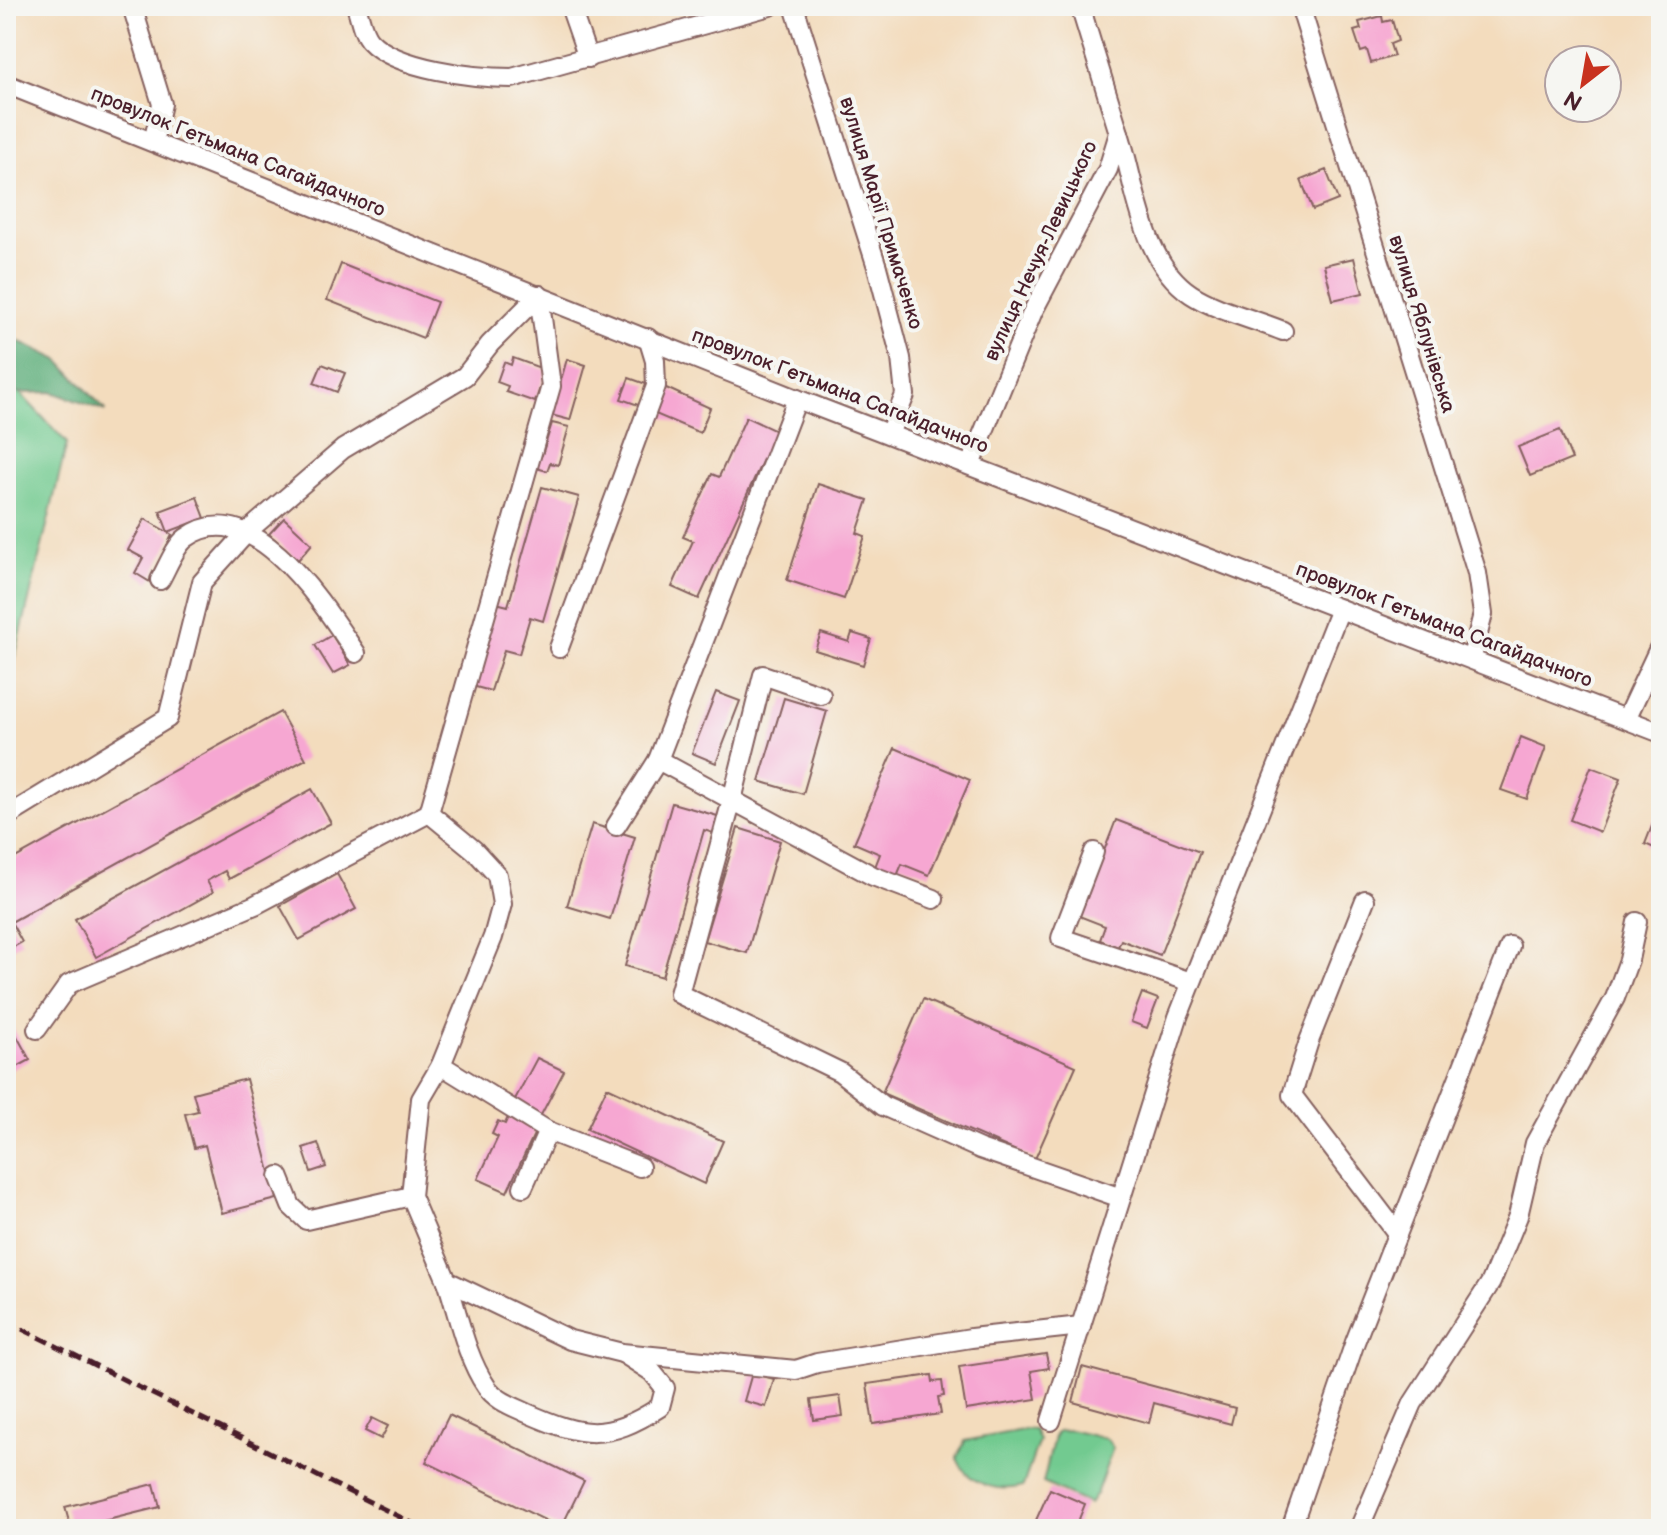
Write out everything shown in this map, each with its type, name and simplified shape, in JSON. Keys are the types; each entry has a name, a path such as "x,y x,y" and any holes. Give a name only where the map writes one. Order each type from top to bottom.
{"street":[{"path":"132,6 162,104 153,142"},
{"path":"356,6 368,39 389,55 475,78 512,78 770,6"},
{"path":"570,6 588,58"},
{"name":"вулиця Марії Примаченко","path":"794,6 877,267 901,358 905,395 889,434"},
{"name":"вулиця Нечуя-Левицького","path":"970,465 1033,311 1108,169 1119,133 1080,6"},
{"name":"вулиця Яблунівська","path":"1300,6 1477,573 1483,614 1472,657"},
{"name":"провулок Гетьмана Сагайдачного","path":"6,84 797,399 1472,657 1661,733"},
{"path":"1119,133 1145,227 1175,280 1192,295 1283,331"},
{"path":"6,817 168,718 202,582 249,530 343,449 465,376 490,344 539,295"},
{"path":"37,1029 69,984 255,905 429,813 551,386 539,295"},
{"path":"559,648 656,386 655,361 648,338"},
{"path":"616,826 658,760 797,399"},
{"path":"160,580 185,539 211,527 249,530 311,586 356,653"},
{"path":"1051,1421 1191,982 1340,609"},
{"path":"1626,719 1661,644"},
{"path":"821,695 763,675 679,994 840,1072 883,1106 980,1149 1121,1198"},
{"path":"658,760 873,876 934,899"},
{"path":"429,813 474,850 497,875 502,904 493,937 441,1065 421,1099 411,1196 487,1388 505,1403 571,1432 608,1431 635,1423 660,1407 665,1388 652,1372 622,1353"},
{"path":"1094,852 1061,938 1191,982"},
{"path":"1365,900 1309,1041 1292,1095 1397,1233"},
{"path":"1359,1529 1413,1403 1491,1282 1518,1216 1535,1143 1615,998 1629,960 1637,922"},
{"path":"1291,1529 1355,1342 1510,946"},
{"path":"441,1065 548,1131 640,1167"},
{"path":"523,1187 548,1131"},
{"path":"279,1176 291,1206 306,1220 411,1196"},
{"path":"447,1281 570,1340 622,1353 796,1370 817,1363 971,1338 1081,1326"}],"green space":[{"path":"6,335 59,360 106,411 52,392 20,393 6,388"},
{"path":"6,388 20,393 67,443 11,674 6,678"},
{"path":"1034,1430 1039,1440 1023,1486 1003,1488 984,1484 968,1474 957,1458 965,1441"},
{"path":"1070,1430 1107,1439 1113,1448 1096,1494 1089,1504 1043,1483 1054,1437 1058,1431"}],"building":[{"path":"1382,16 1383,22 1392,20 1398,41 1390,44 1394,56 1371,63 1367,50 1361,52 1354,31 1361,29 1359,22"},
{"path":"1326,170 1338,200 1313,210 1301,180"},
{"path":"1354,258 1363,293 1333,300 1324,265"},
{"path":"341,264 437,302 423,338 327,300"},
{"path":"513,358 546,370 535,402 506,392 508,386 497,382 504,362 511,365"},
{"path":"567,359 586,365 570,420 551,415"},
{"path":"322,364 345,373 337,392 314,383"},
{"path":"629,378 649,385 641,406 621,399"},
{"path":"664,387 710,408 700,433 653,413"},
{"path":"746,417 776,431 699,599 672,587 693,541 683,537 712,474 719,477"},
{"path":"552,423 569,427 558,465 550,463 547,471 533,467 537,454 542,455"},
{"path":"1560,430 1572,459 1530,476 1518,447"},
{"path":"818,484 868,500 857,533 865,536 844,599 787,580"},
{"path":"542,487 579,497 543,621 530,617 519,654 504,650 491,691 472,686 496,603 508,606"},
{"path":"197,497 205,518 168,532 160,511"},
{"path":"284,518 312,544 298,560 269,534"},
{"path":"145,519 172,535 150,582 135,573 143,558 128,550"},
{"path":"821,633 849,642 852,633 871,639 863,665 815,650"},
{"path":"332,635 350,665 333,674 315,645"},
{"path":"716,692 740,701 716,763 692,753"},
{"path":"784,698 827,711 803,794 759,781"},
{"path":"280,712 306,759 11,922 22,942 6,951 6,863"},
{"path":"1521,737 1546,747 1527,799 1501,790"},
{"path":"895,748 970,780 929,875 902,864 897,876 875,867 880,854 854,843"},
{"path":"1591,767 1621,778 1600,832 1570,820"},
{"path":"312,789 331,823 229,879 225,871 207,881 213,892 96,957 75,919"},
{"path":"672,803 721,817 716,834 704,830 662,977 625,966"},
{"path":"1661,803 1661,851 1645,844"},
{"path":"1116,820 1200,852 1160,955 1121,940 1118,947 1100,940 1105,926 1079,916"},
{"path":"592,824 635,837 610,919 567,906"},
{"path":"738,828 780,841 747,953 704,941"},
{"path":"337,874 356,909 299,940 280,906"},
{"path":"1142,993 1158,999 1147,1028 1131,1022"},
{"path":"923,999 1076,1066 1035,1159 882,1093"},
{"path":"6,1016 30,1060 6,1073"},
{"path":"537,1058 564,1071 540,1117 513,1103"},
{"path":"246,1079 277,1199 222,1213 205,1145 194,1148 185,1114 198,1111 193,1093"},
{"path":"607,1087 723,1141 704,1184 587,1129"},
{"path":"508,1117 536,1130 507,1192 478,1179 498,1137 492,1134 498,1121 505,1124"},
{"path":"318,1143 326,1167 311,1172 303,1148"},
{"path":"1046,1354 1049,1368 1031,1371 1036,1399 966,1410 959,1367"},
{"path":"1082,1367 1235,1408 1231,1424 1154,1403 1149,1423 1073,1402"},
{"path":"752,1373 774,1379 766,1407 744,1401"},
{"path":"932,1375 933,1382 942,1381 944,1396 938,1397 941,1414 873,1424 867,1384"},
{"path":"840,1396 843,1416 814,1420 811,1400"},
{"path":"449,1415 584,1481 561,1528 426,1462"},
{"path":"372,1418 388,1426 381,1439 365,1431"},
{"path":"154,1484 160,1507 71,1529 65,1507"},
{"path":"1050,1489 1085,1504 1075,1529 1032,1529"}],"railway":[{"path":"6,1321 424,1529"}]}
